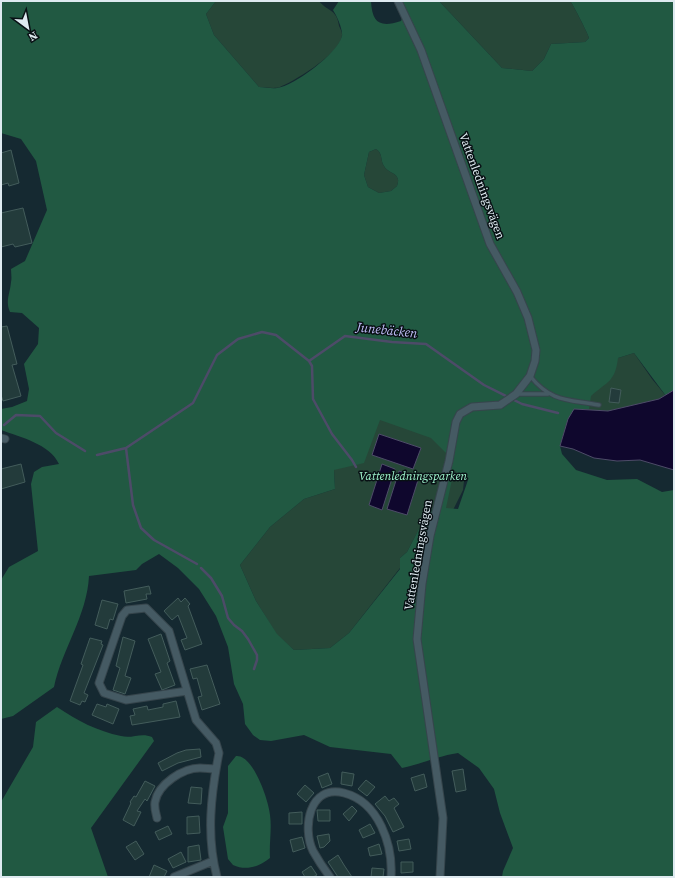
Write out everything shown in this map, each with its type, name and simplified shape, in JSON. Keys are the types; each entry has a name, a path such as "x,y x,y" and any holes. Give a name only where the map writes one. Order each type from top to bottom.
{"street":[{"name":"Vattenledningsvägen","path":"398,1 421,50 490,244 518,292 528,318 536,350 530,376 516,394 505,403 495,406 472,407 460,414 456,422 449,460 430,536 422,584 417,639 442,818 440,877"},
{"path":"187,691 126,700 104,693 99,683 122,616 127,610 146,608 169,631 181,665 196,720 218,747 219,753 211,820 213,861 217,877"},
{"path":"157,818 155,801 166,784 173,778 190,769 216,769"},
{"path":"330,877 313,850 309,837 308,820 311,810 317,800 334,792 343,793 361,802 382,827 390,850 391,877"},
{"path":"174,877 213,861"}],"lane":[{"path":"530,376 548,394"},
{"path":"516,394 548,394 570,401 599,405"}],"green space":[{"path":"1,1 216,1 206,14 214,35 259,87 277,88 285,86 314,68 333,51 339,43 342,36 342,30 333,10 339,1 371,1 375,19 383,24 388,24 401,21 405,10 401,1 439,1 502,68 532,71 544,59 551,44 585,42 589,38 570,1 674,1 674,390 666,396 634,353 618,358 613,377 591,396 589,409 575,409 566,424 560,446 562,454 576,470 607,480 637,479 662,492 674,490 674,877 502,877 513,848 500,813 494,789 479,768 458,753 402,768 391,754 330,747 304,735 271,741 260,740 253,735 245,724 243,704 234,684 228,647 216,616 199,589 178,568 159,554 142,564 136,570 89,576 84,605 54,687 13,716 1,719 1,580 9,567 38,551 31,484 34,472 42,467 59,464 55,457 42,446 1,430 1,409 12,407 27,401 29,389 24,364 38,344 39,328 22,313 10,312 8,301 11,269 25,261 47,210 36,161 21,139 1,133","holes":["376,149 380,152 385,168 398,178 397,186 391,191 379,193 368,187 364,175 369,152","380,420 431,438 450,457 442,494 419,529 407,552 400,558 400,569 349,633 330,648 294,650 277,634 256,601 240,565 270,527 304,499 335,489 334,470 364,463","454,470 468,480 458,509 446,508"]},
{"path":"216,1 319,1 336,16 342,33 340,41 327,57 296,79 278,88 259,87 214,35 206,14"},
{"path":"439,1 570,1 589,38 585,42 551,44 544,59 532,71 502,68"},
{"path":"376,149 380,152 385,168 398,178 397,186 391,191 379,193 368,187 364,175 369,152"},
{"name":"Vattenledningsparken","path":"634,353 666,396 548,448 469,436 463,490 438,540 417,533 407,552 400,558 400,568 349,633 330,648 294,650 277,635 256,601 240,565 270,527 304,499 335,489 334,470 384,395 618,358"},
{"path":"57,707 80,721 112,734 125,737 144,735 152,737 154,741 91,828 108,877 1,877 1,802 33,747 36,722"},
{"path":"236,756 242,757 254,770 267,800 270,815 270,858 257,866 248,868 233,865 228,859 223,827 228,813 228,766"}],"shaded area":[{"path":"674,390 674,470 640,460 617,461 594,458 573,449 560,446 568,419 574,409 608,411 659,399"},
{"path":"379,434 421,448 413,469 372,455"},
{"path":"382,464 395,469 382,510 369,505"},
{"path":"399,471 419,477 407,515 387,509"}],"building":[{"path":"11,150 19,183 9,186 8,183 1,185 1,153"},
{"path":"23,208 32,243 15,247 13,244 1,247 1,213"},
{"path":"7,326 17,364 12,365 21,396 3,401 1,395 1,327"},
{"path":"611,388 621,390 619,403 609,402"},
{"path":"21,464 25,482 1,489 1,469"},
{"path":"149,586 151,594 146,594 147,599 126,603 124,591"},
{"path":"178,598 181,602 185,598 190,604 188,606 202,644 185,650 181,640 187,638 178,615 172,620 164,611"},
{"path":"102,600 118,604 113,620 110,619 107,629 95,625"},
{"path":"161,634 170,661 167,663 175,685 162,690 155,674 161,672 148,639"},
{"path":"123,637 135,641 125,676 131,678 125,694 113,690 120,668 116,666"},
{"path":"90,638 102,641 101,644 103,645 84,693 88,695 85,702 82,701 80,705 70,701 83,665 81,664"},
{"path":"207,665 220,704 202,710 198,697 202,696 197,678 193,679 190,669"},
{"path":"176,701 180,717 132,725 130,716 135,715 133,709 147,706 148,710 163,707 163,704"},
{"path":"97,704 106,707 107,704 119,709 113,724 92,715"},
{"path":"200,749 201,757 178,763 162,771 158,763 186,750"},
{"path":"463,769 466,790 456,792 452,771"},
{"path":"342,772 354,774 352,786 341,784"},
{"path":"328,773 332,784 322,788 318,777"},
{"path":"424,774 427,787 415,791 411,778"},
{"path":"366,780 375,787 367,796 358,789"},
{"path":"145,781 155,786 147,801 145,799 137,811 141,812 134,826 123,820 131,803 130,802 134,796 136,797"},
{"path":"305,785 314,793 306,802 297,794"},
{"path":"191,787 202,788 201,804 188,803"},
{"path":"385,796 389,801 394,798 399,804 394,808 404,827 393,832 385,816 375,804"},
{"path":"352,806 357,811 349,821 343,814"},
{"path":"317,810 330,810 330,821 318,821"},
{"path":"302,812 302,824 289,824 289,813"},
{"path":"199,816 200,833 187,834 187,817"},
{"path":"370,824 375,833 363,838 359,830"},
{"path":"168,826 172,834 159,840 155,832"},
{"path":"329,834 330,841 324,847 320,848 317,836"},
{"path":"302,837 305,848 293,852 290,840"},
{"path":"409,839 411,849 399,851 397,841"},
{"path":"136,841 144,854 135,860 126,847"},
{"path":"379,844 382,854 370,856 368,848"},
{"path":"199,845 201,860 188,862 188,847"},
{"path":"181,852 186,862 173,868 168,859"},
{"path":"338,855 352,877 338,877 328,862"},
{"path":"401,862 413,862 413,872 401,873"},
{"path":"154,865 167,871 164,877 149,877"},
{"path":"311,866 317,875 313,877 305,877 302,872"},
{"path":"372,868 384,869 383,877 371,877"}],"waterway":[{"name":"Junebäcken","path":"97,455 126,448 193,403 217,355 238,339 262,332 276,335 309,361 345,336 392,342 426,344 484,385 522,404 558,413"},
{"path":"309,361 312,366 313,399 332,434 356,467"},
{"name":"Junebäcken","path":"4,425 16,415 40,416 56,433 85,451"},
{"path":"126,448 133,505 141,528 154,540 197,564"},
{"path":"201,568 211,578 222,596 228,618 242,631 257,655 254,669"}]}
